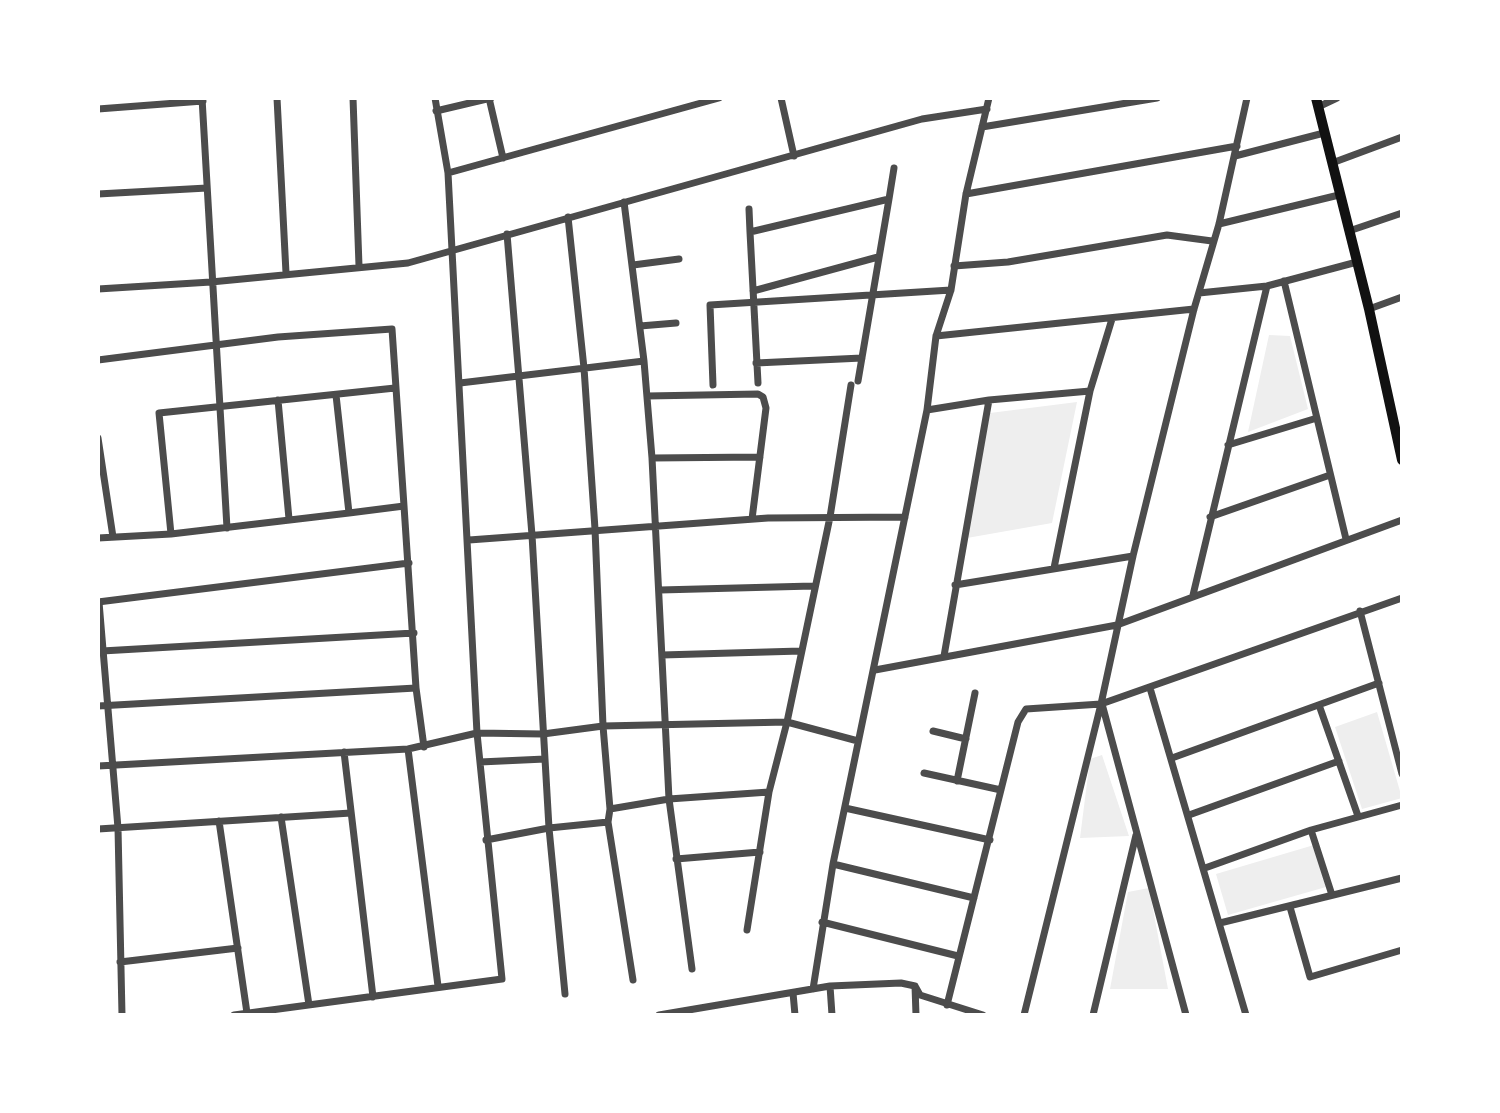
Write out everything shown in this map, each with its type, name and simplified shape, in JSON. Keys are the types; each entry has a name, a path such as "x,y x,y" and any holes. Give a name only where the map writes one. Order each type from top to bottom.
{"main road":[{"path":"1317,102 1399,434 1402,460"}],"street":[{"path":"277,98 286,273"},
{"path":"353,98 359,265"},
{"path":"234,1015 502,979 477,733 448,173 435,98"},
{"path":"436,111 490,98 503,158"},
{"path":"448,173 719,98"},
{"path":"781,98 794,156"},
{"path":"813,989 833,864 927,410 936,336 951,290 966,194 989,98"},
{"path":"982,127 1157,98"},
{"path":"1024,1015 1101,704 1116,625 1194,309 1219,224 1247,98"},
{"path":"1317,102 1337,98"},
{"path":"98,109 203,99 211,282 222,407 226,528"},
{"path":"98,289 211,282 359,265 408,263 922,119 988,109"},
{"path":"1235,156 1324,133"},
{"path":"1332,163 1402,137"},
{"path":"966,194 1237,146"},
{"path":"747,930 769,792 787,722 813,586 830,517 854,383 862,358 894,168"},
{"path":"98,194 207,188"},
{"path":"1219,224 1339,195"},
{"path":"750,232 889,199"},
{"path":"624,202 644,361 652,458 669,799 692,969"},
{"path":"749,209 758,383"},
{"path":"1349,231 1402,213"},
{"path":"568,217 584,368 603,726 610,809 608,821 633,980"},
{"path":"507,234 532,535 549,828 565,994"},
{"path":"954,267 1008,262 1167,235 1212,241"},
{"path":"753,292 878,257"},
{"path":"633,264 679,259"},
{"path":"1199,293 1268,286 1357,262"},
{"path":"1284,281 1346,539"},
{"path":"1193,595 1268,286"},
{"path":"713,385 710,305 951,290"},
{"path":"1369,309 1402,297"},
{"path":"936,336 1112,320 1194,309"},
{"path":"1054,568 1090,391 1112,320"},
{"path":"640,326 676,323"},
{"path":"98,360 278,337 392,329 416,688 424,747"},
{"path":"755,363 862,358"},
{"path":"460,383 644,361"},
{"path":"171,534 159,413 395,388"},
{"path":"927,410 989,400 1090,391"},
{"path":"647,396 758,394 763,397 766,408 752,519"},
{"path":"336,395 349,513"},
{"path":"278,400 289,519"},
{"path":"944,656 989,400"},
{"path":"1228,446 1317,418"},
{"path":"98,438 113,537"},
{"path":"652,458 761,457"},
{"path":"1210,517 1330,475"},
{"path":"98,538 171,534 404,506"},
{"path":"469,540 655,524 752,519 905,517"},
{"path":"875,670 1116,625 1402,520"},
{"path":"955,586 1133,556"},
{"path":"122,1015 118,828 114,765 102,705 99,602 409,564"},
{"path":"660,590 813,586"},
{"path":"947,1005 1018,722 1026,709 1101,704 1402,598"},
{"path":"1360,611 1402,774"},
{"path":"102,651 414,633"},
{"path":"662,655 801,651"},
{"path":"1172,758 1379,683"},
{"path":"102,705 416,688"},
{"path":"1150,688 1246,1015"},
{"path":"957,781 975,693"},
{"path":"1101,704 1186,1015"},
{"path":"1319,705 1357,816"},
{"path":"98,766 408,749 477,733 543,734 603,726 787,722 859,741"},
{"path":"933,731 966,739"},
{"path":"408,749 438,986"},
{"path":"344,752 373,997"},
{"path":"480,762 545,759"},
{"path":"1189,815 1339,761"},
{"path":"924,773 1001,790"},
{"path":"610,809 669,799 769,792"},
{"path":"1205,868 1311,830 1402,805"},
{"path":"845,808 989,840"},
{"path":"98,829 351,813"},
{"path":"281,817 309,1005"},
{"path":"219,821 247,1013"},
{"path":"486,840 549,828 608,821"},
{"path":"1311,830 1332,895"},
{"path":"1093,1015 1137,834"},
{"path":"676,859 760,852"},
{"path":"833,864 974,898"},
{"path":"1220,923 1402,878"},
{"path":"1290,907 1310,977 1402,950"},
{"path":"822,922 958,956"},
{"path":"120,962 238,948"},
{"path":"659,1015 830,986 901,983 915,986 920,995 983,1015"},
{"path":"830,986 832,1015"},
{"path":"915,986 916,1015"},
{"path":"793,993 795,1015"},
{"path":"715,1006 717,1015"}],"shaded area":[{"path":"1269,335 1290,336 1308,409 1248,432"},
{"path":"1077,402 1052,523 967,538 990,413"},
{"path":"1377,712 1402,798 1362,809 1335,727"},
{"path":"1102,755 1129,836 1080,838 1090,759"},
{"path":"1314,845 1326,887 1228,915 1216,874"},
{"path":"1149,888 1168,989 1110,989 1128,892"}]}
